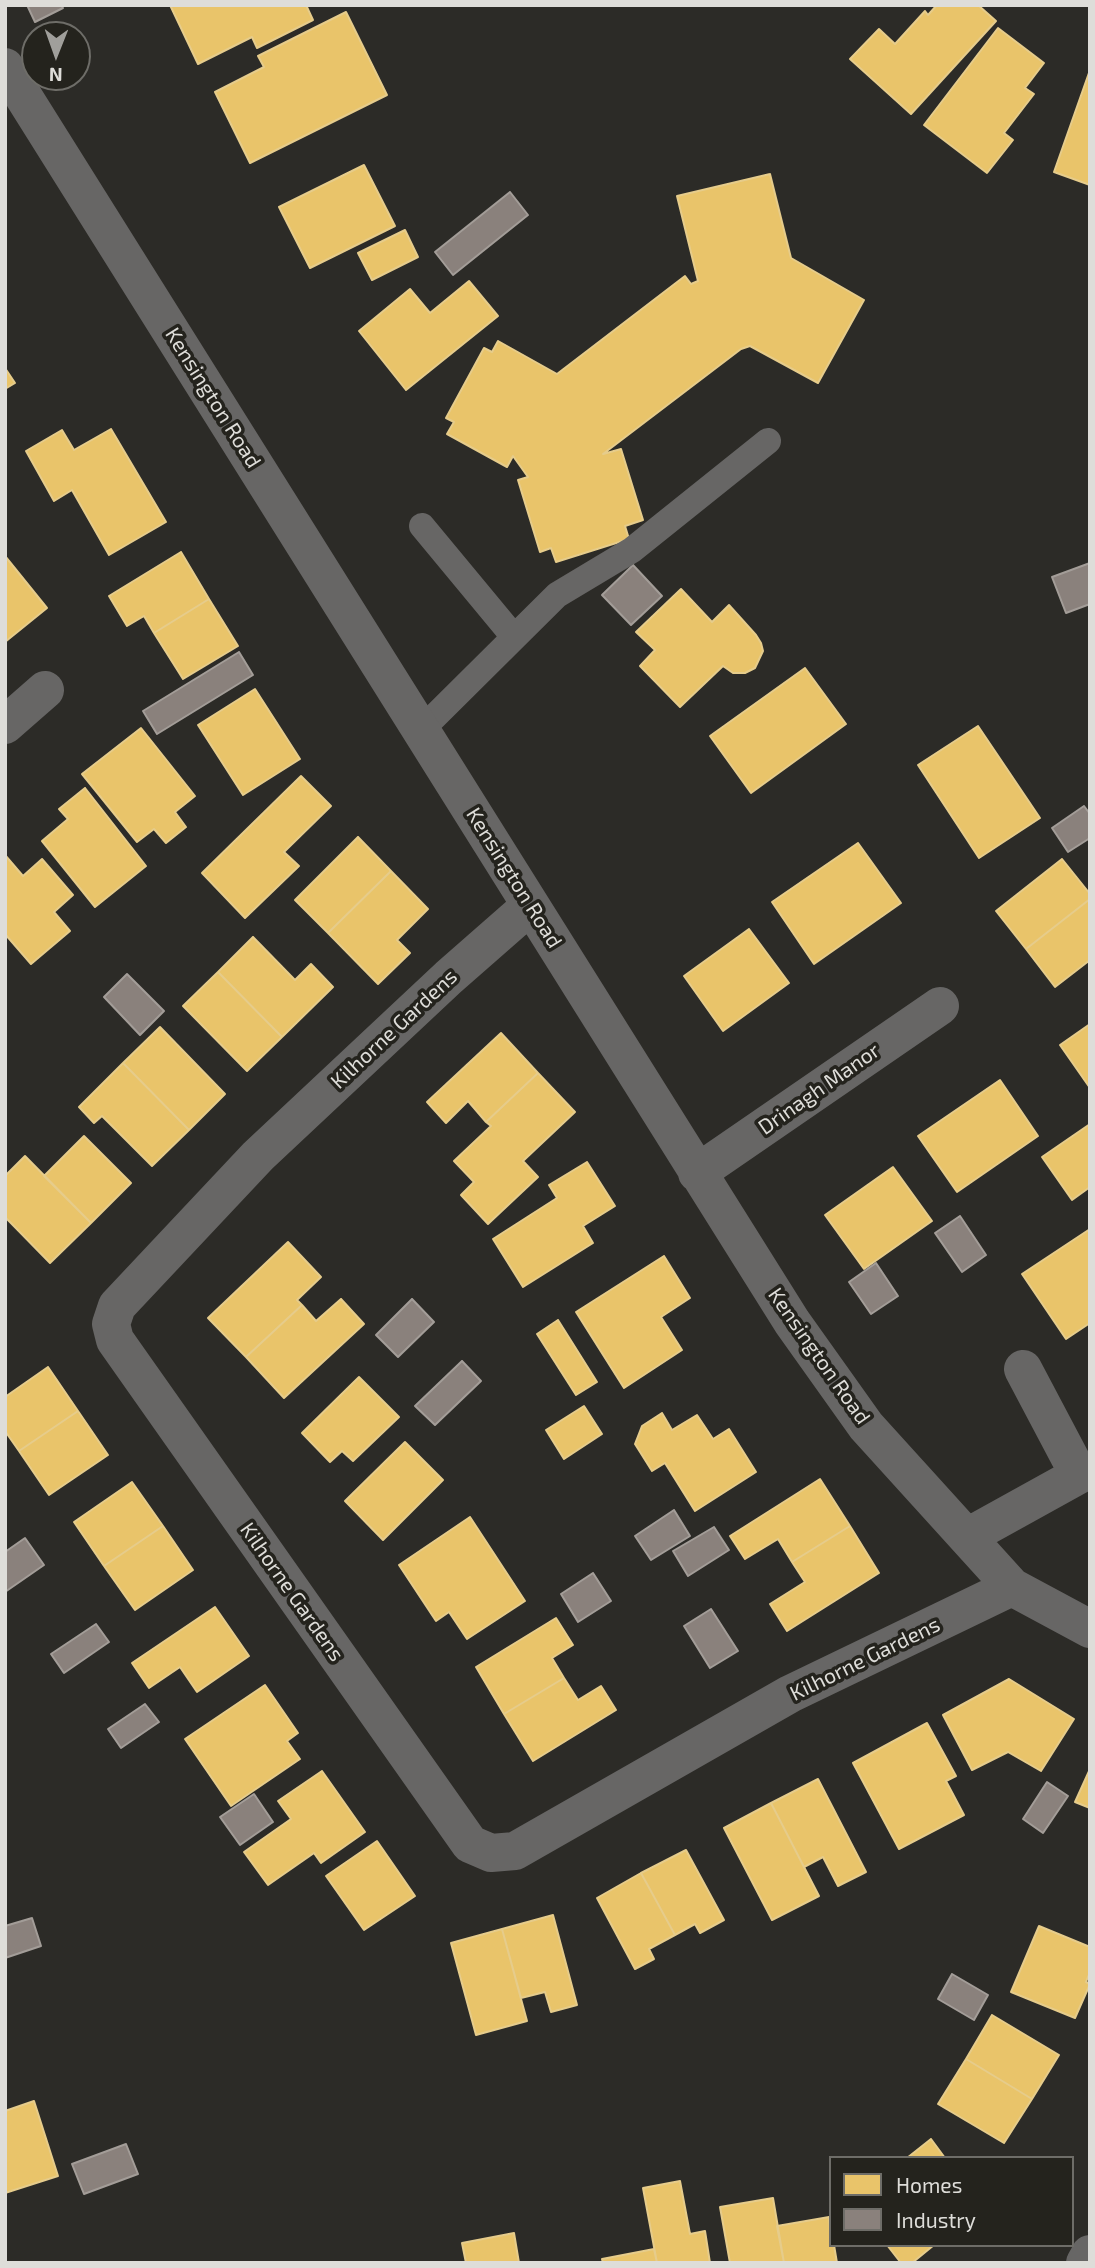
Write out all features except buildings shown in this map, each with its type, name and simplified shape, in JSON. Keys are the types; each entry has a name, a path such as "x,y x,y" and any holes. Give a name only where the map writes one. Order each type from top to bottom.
{"street":[{"name":"Kensington Road","path":"5,67 792,1322 866,1426 1012,1587 1090,1629"},
{"path":"5,725 45,690"},
{"name":"Kilhorne Gardens","path":"530,906 449,977 258,1156 117,1306 111,1324 115,1340 446,1811 470,1844 491,1853 515,1851 790,1694 1012,1587"},
{"name":"Drinagh Manor","path":"698,1173 940,1006"},
{"path":"967,1537 1085,1483 1023,1369"},
{"path":"1084,2263 1090,2254"}],"lane":[{"path":"421,730 557,595 632,550 768,441"},
{"path":"422,526 514,637"}]}
